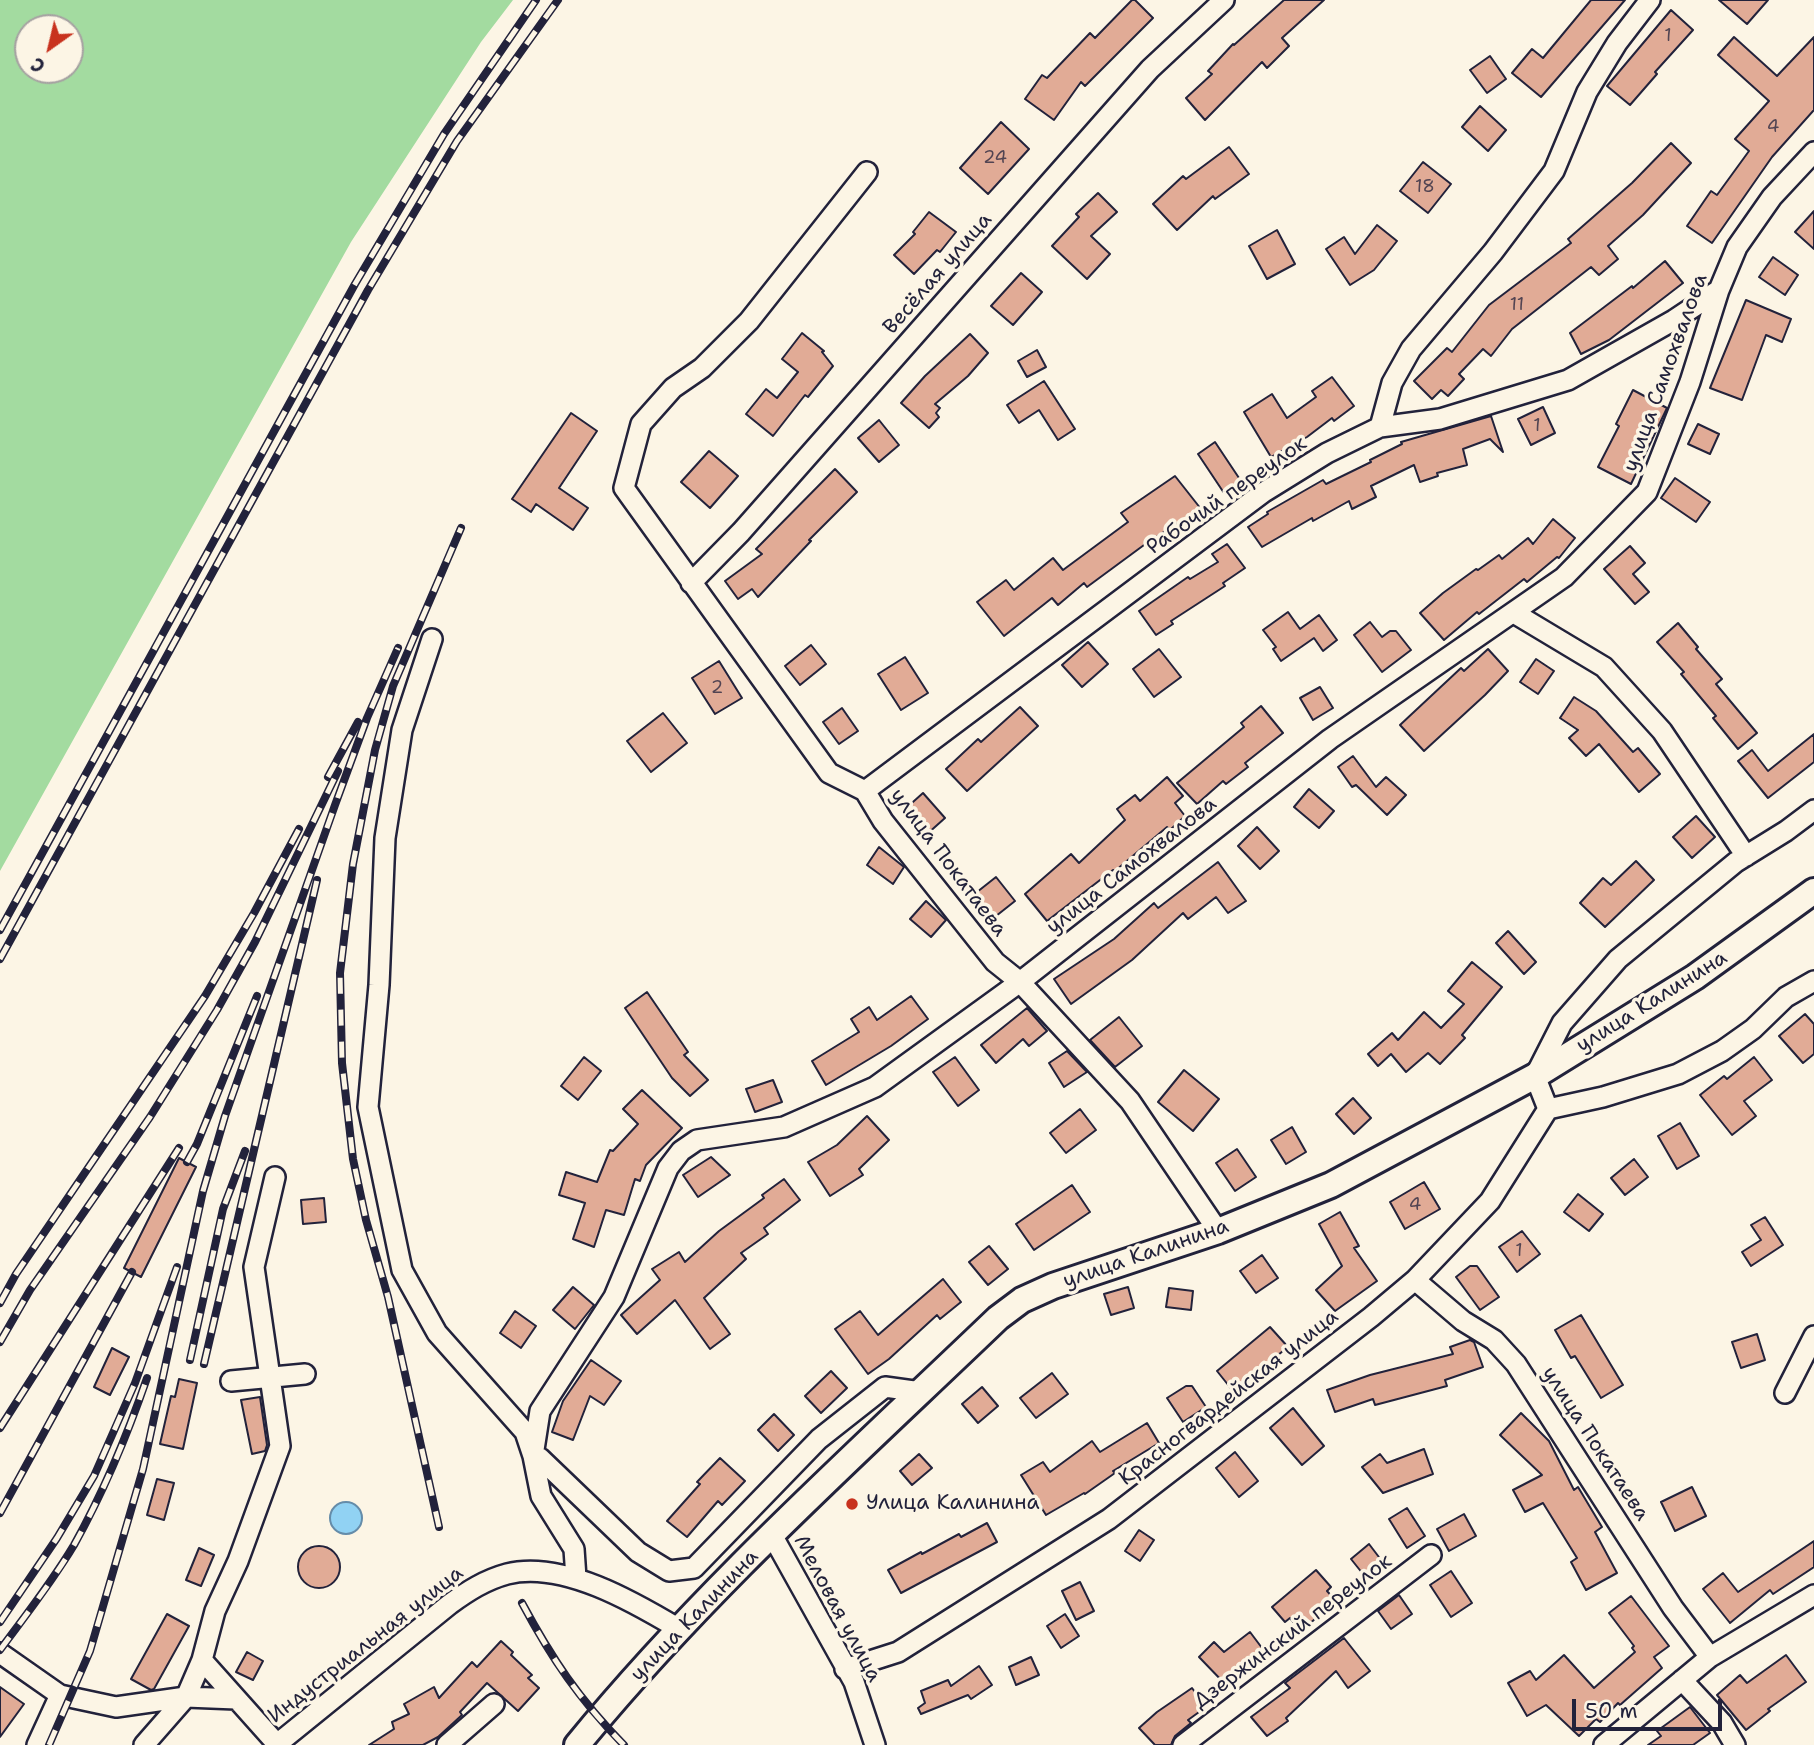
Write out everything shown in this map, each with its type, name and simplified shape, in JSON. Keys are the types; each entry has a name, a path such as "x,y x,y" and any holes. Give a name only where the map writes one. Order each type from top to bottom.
{"main road":[{"name":"улица Калинина","path":"577,1745 679,1629 772,1535 998,1318 1022,1300 1053,1286 1218,1231 1331,1185 1535,1076 1695,977 1814,891"}],"street":[{"name":"Весёлая улица","path":"691,583 741,531 1150,69 1224,0"},
{"path":"1380,427 1392,383 1411,349 1493,252 1554,171 1587,92 1617,43 1650,0"},
{"name":"улица Самохвалова","path":"576,1578 574,1549 541,1496 533,1456 540,1411 614,1297 668,1168 681,1151 697,1140 784,1127 875,1087 1020,982 1330,739 1564,577 1647,492 1690,382 1719,290 1737,247 1772,197 1814,152"},
{"name":"улица Покатаева","path":"867,172 749,321 702,368 673,388 640,424 624,488 829,773 865,791 883,821 995,961 1020,982 1130,1101 1218,1231"},
{"name":"Рабочий переулок","path":"865,791 1264,492 1327,453 1380,427 1440,419 1569,380 1674,320 1719,290"},
{"path":"1514,613 1604,667 1662,731 1746,856"},
{"path":"432,639 402,730 385,838 379,985 368,1107 402,1270 437,1333 525,1432 533,1456 540,1458 638,1552 669,1571 694,1568 819,1439 885,1387 922,1392"},
{"path":"1814,810 1746,856 1618,959 1562,1023 1535,1076 1549,1109 1603,1097 1678,1074 1722,1051 1753,1029 1786,997 1814,981"},
{"name":"Красногвардейская улица","path":"845,1669 898,1652 1109,1519 1371,1317 1415,1280 1490,1201 1549,1109"},
{"path":"144,1745 186,1697 202,1660 215,1611 238,1561 280,1446 254,1267 275,1177"},
{"name":"улица Покатаева","path":"1415,1280 1463,1321 1494,1340 1516,1364 1673,1608 1710,1657"},
{"path":"1785,1393 1814,1336"},
{"path":"231,1381 305,1374"},
{"name":"Меловая улица","path":"772,1535 854,1682 875,1745"},
{"name":"Дзержинский переулок","path":"1183,1745 1431,1555"},
{"name":"Индустриальная улица","path":"276,1744 450,1604 477,1585 509,1573 538,1572 576,1578 648,1610 679,1629"},
{"path":"1604,1745 1710,1657 1814,1595"},
{"path":"0,1653 60,1695 116,1707 186,1697 236,1699"},
{"path":"202,1660 276,1744"},
{"path":"1682,1680 1721,1723 1735,1745"},
{"path":"37,1745 60,1695"},
{"path":"447,1745 494,1704"}],"green space":[{"path":"0,0 513,0 481,42 351,242 0,871"}],"water":[{"path":"346,1502 357,1507 362,1518 357,1529 346,1534 335,1529 330,1518 335,1507"}],"building":[{"path":"1132,0 1153,18 1085,86 1081,82 1054,120 1025,99 1042,75 1047,78 1090,33 1095,38"},
{"path":"1284,0 1324,0 1282,38 1289,46 1267,68 1262,62 1205,120 1186,98 1212,74 1208,71 1233,44"},
{"path":"1591,0 1625,0 1541,97 1512,73 1532,49 1543,58"},
{"path":"1719,0 1768,0 1747,24"},
{"path":"1671,10 1693,30 1630,105 1607,86"},
{"path":"1734,37 1777,76 1814,37 1814,110 1772,157 1712,243 1687,226 1711,191 1717,195 1749,151 1735,139 1769,101 1718,55"},
{"path":"1490,56 1506,79 1487,93 1470,70"},
{"path":"1480,106 1506,130 1488,151 1462,127"},
{"path":"1001,122 1029,149 988,194 960,168"},
{"path":"1671,143 1691,163 1643,215 1608,246 1618,259 1599,275 1591,267 1512,329 1491,356 1483,349 1459,374 1464,379 1448,396 1441,390 1432,399 1414,381 1447,348 1452,352 1489,305 1571,243 1568,239 1632,183"},
{"path":"1229,147 1249,174 1215,199 1213,196 1177,230 1153,204 1183,176 1186,179"},
{"path":"1423,162 1451,184 1428,213 1400,191"},
{"path":"1098,193 1117,212 1091,236 1110,254 1087,279 1052,246 1079,217 1076,214"},
{"path":"1814,211 1814,249 1795,232"},
{"path":"929,212 956,232 940,252 937,250 914,274 894,255 915,234 913,232"},
{"path":"1377,225 1397,241 1374,270 1350,285 1326,249 1344,237 1355,254"},
{"path":"1277,230 1295,264 1267,279 1249,246"},
{"path":"1773,257 1798,275 1785,295 1759,277"},
{"path":"1665,261 1683,283 1609,340 1581,354 1570,333 1632,286 1633,288"},
{"path":"1021,273 1042,292 1013,325 991,306"},
{"path":"1746,300 1791,319 1782,342 1766,335 1742,400 1710,388"},
{"path":"802,333 824,351 822,352 833,366 808,397 805,395 773,436 746,414 766,389 777,398 798,372 782,359"},
{"path":"970,334 988,353 968,376 935,404 940,408 936,413 939,417 929,428 901,403 925,376"},
{"path":"1037,350 1046,367 1027,377 1018,361"},
{"path":"1332,377 1354,406 1334,421 1332,418 1307,437 1271,457 1244,412 1272,394 1287,418 1316,397 1312,391"},
{"path":"1044,381 1075,429 1058,440 1039,410 1019,423 1007,405"},
{"path":"1633,390 1667,408 1631,484 1598,467 1619,426 1616,424"},
{"path":"1543,407 1555,433 1531,445 1518,419"},
{"path":"571,413 597,431 559,488 588,508 573,530 536,504 531,512 512,499"},
{"path":"1491,416 1503,452 1490,439 1463,449 1467,465 1437,473 1438,476 1420,482 1414,465 1371,486 1376,497 1352,509 1349,501 1313,521 1312,518 1262,547 1248,527 1268,514 1267,512 1323,480 1326,484 1371,462 1370,460 1402,444 1401,442"},
{"path":"879,420 899,445 879,462 858,438"},
{"path":"1698,424 1719,434 1710,454 1688,444"},
{"path":"1215,442 1241,481 1224,493 1198,454"},
{"path":"709,451 738,476 710,508 681,482"},
{"path":"835,469 857,492 758,597 752,589 738,599 725,581 762,554 756,549"},
{"path":"1175,476 1201,509 1181,525 1179,522 1144,545 1087,587 1084,583 1058,605 1052,598 1004,636 977,602 1006,580 1014,590 1053,558 1063,570 1128,522 1121,513"},
{"path":"1675,478 1710,502 1696,522 1661,498"},
{"path":"1553,519 1575,538 1559,558 1527,582 1524,579 1479,614 1477,612 1444,640 1420,613 1476,569 1499,555 1502,559 1528,538 1533,544"},
{"path":"1227,544 1245,568 1223,583 1225,586 1171,621 1173,624 1156,635 1139,611 1188,577 1190,579 1218,562 1212,554"},
{"path":"1630,546 1645,563 1633,574 1649,592 1635,604 1604,569"},
{"path":"1288,612 1300,629 1319,615 1337,640 1323,651 1314,638 1281,661 1273,649 1276,647 1263,630"},
{"path":"1370,622 1382,637 1390,631 1396,631 1411,650 1382,672 1354,635"},
{"path":"1678,623 1722,679 1716,684 1757,733 1738,749 1713,718 1716,716 1681,674 1684,672 1657,642"},
{"path":"1088,642 1108,664 1082,687 1062,665"},
{"path":"811,645 826,664 800,685 785,666"},
{"path":"1159,649 1181,677 1154,697 1133,669"},
{"path":"1488,649 1508,671 1424,751 1400,725 1461,668 1464,671"},
{"path":"905,657 928,693 901,710 878,674"},
{"path":"1536,659 1554,671 1538,694 1520,682"},
{"path":"719,661 742,698 715,714 692,678"},
{"path":"1320,687 1333,708 1313,720 1300,698"},
{"path":"1574,697 1596,711 1633,752 1638,748 1660,774 1639,792 1599,744 1586,756 1569,738 1578,730 1560,718"},
{"path":"1261,706 1283,733 1245,763 1248,767 1226,784 1223,781 1197,804 1177,783 1244,727 1241,723"},
{"path":"1020,707 1038,726 967,791 946,769 978,739 981,742"},
{"path":"842,708 858,731 839,744 823,722"},
{"path":"663,713 687,743 651,772 627,741"},
{"path":"1814,734 1814,762 1768,798 1738,761 1752,750 1768,771"},
{"path":"1353,756 1376,787 1386,777 1406,795 1387,815 1356,785 1352,787 1338,767"},
{"path":"1167,777 1183,796 1175,803 1185,816 1170,830 1167,827 1115,871 1047,921 1025,894 1071,854 1079,863 1125,820 1117,809 1135,795 1140,801"},
{"path":"1309,789 1334,811 1319,828 1294,807"},
{"path":"923,793 945,818 926,835 904,810"},
{"path":"1696,816 1715,837 1692,858 1673,837"},
{"path":"1257,827 1279,851 1260,869 1238,846"},
{"path":"879,847 904,867 893,884 867,865"},
{"path":"1636,861 1654,880 1605,927 1580,903 1603,878 1611,885"},
{"path":"1218,862 1246,901 1228,913 1216,897 1188,919 1183,913 1132,960 1071,1004 1054,979 1114,939 1154,903 1158,908"},
{"path":"996,877 1015,901 991,920 972,896"},
{"path":"926,901 946,920 931,937 910,919"},
{"path":"1508,931 1536,962 1524,974 1496,943"},
{"path":"1472,962 1502,987 1462,1035 1465,1038 1440,1064 1428,1053 1406,1072 1391,1054 1378,1066 1368,1054 1392,1033 1398,1040 1424,1012 1441,1028 1464,1004 1448,991"},
{"path":"647,992 688,1052 684,1055 708,1080 690,1096 672,1078 625,1008"},
{"path":"911,996 928,1019 891,1046 826,1085 812,1061 859,1032 851,1019 869,1007 877,1020"},
{"path":"1027,1008 1047,1031 1029,1046 1023,1039 996,1063 981,1045"},
{"path":"1805,1014 1814,1024 1814,1054 1803,1063 1779,1036"},
{"path":"1119,1017 1142,1046 1115,1067 1090,1040"},
{"path":"1067,1051 1087,1072 1064,1087 1049,1063"},
{"path":"584,1057 601,1071 578,1100 561,1086"},
{"path":"955,1057 979,1090 958,1106 933,1072"},
{"path":"1754,1057 1772,1080 1744,1101 1756,1116 1732,1135 1700,1095 1724,1076 1727,1079"},
{"path":"1184,1070 1219,1099 1193,1131 1158,1102"},
{"path":"773,1080 782,1102 755,1112 746,1089"},
{"path":"642,1090 682,1128 646,1165 640,1181 635,1179 624,1215 606,1210 594,1247 573,1239 585,1203 559,1195 566,1172 597,1182 610,1150 613,1151 638,1124 623,1109"},
{"path":"1353,1098 1371,1118 1354,1134 1336,1114"},
{"path":"1080,1109 1096,1130 1066,1153 1050,1133"},
{"path":"867,1116 889,1140 859,1169 863,1175 830,1196 808,1162 837,1145"},
{"path":"1680,1123 1699,1156 1677,1169 1658,1136"},
{"path":"1292,1127 1306,1152 1286,1164 1271,1140"},
{"path":"1237,1149 1256,1177 1235,1191 1216,1163"},
{"path":"711,1157 730,1175 698,1197 683,1175"},
{"path":"179,1158 196,1167 141,1277 124,1268"},
{"path":"1634,1159 1648,1177 1625,1195 1611,1178"},
{"path":"784,1179 800,1200 764,1228 768,1234 741,1253 746,1259 704,1298 730,1334 710,1349 675,1300 637,1334 621,1315 660,1280 652,1269 679,1252 685,1262"},
{"path":"1424,1182 1440,1209 1405,1229 1390,1202"},
{"path":"1072,1185 1090,1212 1034,1250 1016,1224"},
{"path":"1578,1194 1603,1214 1589,1231 1564,1212"},
{"path":"324,1198 326,1222 303,1224 301,1200"},
{"path":"1340,1212 1359,1246 1354,1248 1377,1281 1335,1311 1316,1290 1342,1266 1319,1224"},
{"path":"1765,1217 1783,1245 1751,1266 1742,1252 1761,1240 1751,1225"},
{"path":"1522,1231 1540,1254 1517,1272 1499,1247"},
{"path":"989,1246 1008,1269 988,1285 969,1262"},
{"path":"1262,1255 1278,1278 1256,1293 1240,1271"},
{"path":"1470,1266 1477,1266 1499,1297 1480,1310 1456,1277"},
{"path":"943,1279 961,1302 940,1319 937,1315 889,1359 868,1374 835,1329 860,1311 878,1335"},
{"path":"573,1287 594,1305 575,1329 553,1310"},
{"path":"1128,1287 1134,1308 1111,1315 1104,1294"},
{"path":"1169,1288 1193,1291 1191,1310 1166,1307"},
{"path":"515,1311 536,1326 521,1348 500,1333"},
{"path":"1581,1315 1623,1385 1601,1398 1575,1356 1571,1358 1555,1330"},
{"path":"1270,1327 1288,1347 1233,1391 1217,1371"},
{"path":"1757,1334 1765,1360 1741,1368 1732,1342"},
{"path":"1470,1340 1474,1342 1483,1367 1445,1380 1447,1386 1375,1405 1373,1399 1335,1412 1327,1390 1370,1375 1453,1354 1450,1347"},
{"path":"112,1348 129,1357 110,1395 94,1387"},
{"path":"591,1360 621,1381 604,1405 590,1396 573,1440 552,1432 563,1401"},
{"path":"831,1371 847,1388 821,1413 805,1396"},
{"path":"1052,1373 1068,1394 1036,1418 1020,1398"},
{"path":"179,1379 197,1383 183,1449 160,1444 171,1396 175,1397"},
{"path":"1186,1386 1192,1386 1206,1407 1183,1422 1167,1398"},
{"path":"982,1387 998,1406 978,1423 962,1404"},
{"path":"260,1397 267,1445 265,1451 252,1454 241,1400"},
{"path":"1293,1408 1324,1446 1302,1465 1270,1428"},
{"path":"1521,1413 1549,1441 1574,1490 1578,1487 1602,1527 1595,1532 1617,1573 1586,1590 1571,1562 1577,1558 1543,1503 1525,1512 1513,1490 1542,1475 1500,1435"},
{"path":"774,1414 794,1435 778,1451 758,1430"},
{"path":"1147,1423 1159,1443 1113,1471 1115,1473 1085,1494 1046,1515 1021,1475 1043,1462 1050,1472 1092,1441 1100,1452"},
{"path":"1424,1449 1433,1474 1383,1493 1362,1467 1380,1454 1387,1463"},
{"path":"1235,1452 1258,1481 1239,1497 1216,1468"},
{"path":"919,1454 932,1468 912,1485 900,1471"},
{"path":"720,1458 745,1481 722,1505 718,1501 687,1537 667,1521 700,1484 697,1482"},
{"path":"157,1479 174,1483 164,1520 147,1515"},
{"path":"1692,1487 1706,1516 1675,1531 1661,1502"},
{"path":"1407,1508 1425,1536 1407,1548 1389,1519"},
{"path":"1464,1514 1476,1536 1449,1551 1437,1529"},
{"path":"987,1523 997,1542 901,1593 888,1570 921,1552 922,1554 959,1534 961,1537"},
{"path":"1139,1530 1154,1540 1140,1561 1125,1551"},
{"path":"1814,1541 1814,1567 1773,1594 1770,1590 1730,1623 1703,1589 1723,1573 1738,1592"},
{"path":"1369,1544 1388,1569 1380,1569 1367,1579 1351,1559"},
{"path":"319,1546 334,1552 340,1567 334,1582 319,1588 304,1582 298,1567 304,1552"},
{"path":"199,1548 214,1555 201,1586 186,1580"},
{"path":"1316,1570 1331,1587 1327,1591 1336,1601 1301,1631 1290,1618 1285,1622 1272,1607"},
{"path":"1451,1571 1472,1603 1451,1617 1430,1585"},
{"path":"1080,1582 1094,1611 1076,1620 1062,1591"},
{"path":"1399,1595 1412,1614 1391,1629 1378,1611"},
{"path":"1631,1596 1669,1646 1654,1657 1662,1668 1620,1705 1618,1703 1600,1722 1596,1719 1579,1736 1546,1705 1527,1716 1508,1683 1530,1671 1536,1680 1564,1655 1594,1688 1635,1652 1632,1648 1634,1646 1609,1613"},
{"path":"167,1614 189,1626 151,1690 131,1679"},
{"path":"1065,1614 1079,1636 1061,1648 1047,1626"},
{"path":"1250,1632 1265,1652 1225,1684 1199,1657 1214,1642 1224,1652"},
{"path":"1344,1638 1370,1671 1348,1688 1336,1671 1286,1718 1288,1721 1267,1736 1251,1717 1290,1688 1285,1683"},
{"path":"501,1641 532,1675 528,1678 539,1688 518,1711 487,1683 460,1712 462,1715 438,1737 423,1745 369,1745 394,1729 392,1722 409,1714 404,1704 434,1687 439,1698 472,1662 477,1667"},
{"path":"247,1652 263,1661 253,1680 236,1672"},
{"path":"1786,1655 1806,1682 1768,1709 1770,1711 1746,1730 1717,1695 1740,1675 1747,1683"},
{"path":"1031,1657 1039,1675 1016,1685 1009,1667"},
{"path":"979,1666 992,1685 971,1699 968,1695 921,1714 918,1708 925,1703 921,1691 948,1680 951,1686"},
{"path":"0,1687 24,1704 0,1737"},
{"path":"1192,1688 1206,1707 1188,1720 1191,1723 1175,1736 1171,1745 1155,1745 1139,1728"},
{"path":"1690,1707 1710,1733 1693,1745 1648,1745 1661,1736 1657,1731"}],"railway":[{"path":"0,930 355,284 444,134 536,0"},
{"path":"0,959 368,290 457,141 558,0"},
{"path":"439,1527 388,1297 366,1220 353,1159 342,1063 340,973 353,864 375,750 393,686 461,528"},
{"path":"49,1745 90,1651 143,1469 203,1191 225,1116 367,718 398,648"},
{"path":"328,777 358,722"},
{"path":"0,1342 30,1290 150,1117 217,1010 255,942 338,771"},
{"path":"0,1303 16,1274 205,996 299,829"},
{"path":"204,1364 317,880"},
{"path":"187,1162 197,1144 257,996"},
{"path":"0,1428 179,1148"},
{"path":"190,1360 223,1209 245,1151"},
{"path":"0,1622 57,1538 94,1476 135,1383 177,1267"},
{"path":"0,1513 132,1272"},
{"path":"0,1650 48,1586 74,1545 114,1463 147,1378"},
{"path":"522,1603 567,1678 624,1745"}],"place":[{"name":"Улица Калинина","path":"852,1504"}]}
